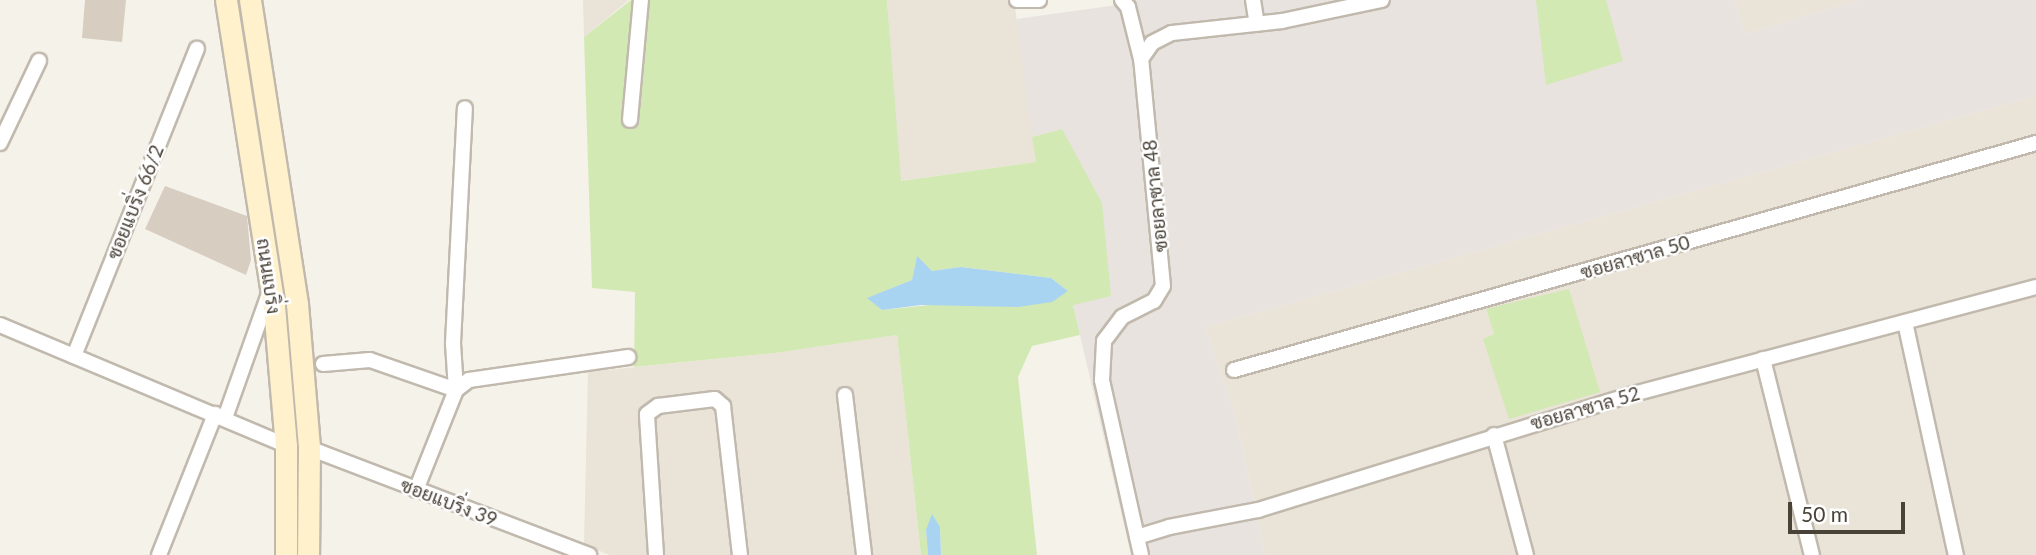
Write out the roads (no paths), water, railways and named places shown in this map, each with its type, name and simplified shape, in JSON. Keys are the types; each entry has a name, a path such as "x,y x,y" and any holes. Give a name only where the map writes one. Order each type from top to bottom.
{"main road":[{"name":"ถนนแบริ่ง","path":"226,0 271,288 286,445 286,555"},
{"name":"ถนนแบริ่ง","path":"250,0 297,304 309,448 308,555"}],"street":[{"path":"630,120 641,0"},
{"path":"1017,0 1039,0"},
{"name":"ซอยลาซาล 48","path":"1122,0 1128,8 1141,59 1163,286 1154,302 1122,317 1104,341 1102,380 1141,555"},
{"path":"1253,0 1257,24"},
{"path":"1141,59 1152,43 1172,33 1257,24 1382,0"},
{"name":"ซอยแบริ่ง 66/2","path":"74,356 197,49"},
{"path":"0,144 39,61"},
{"path":"416,490 456,390 453,344 465,108"},
{"name":"ซอยลาซาล 50","path":"1234,370 2036,144"},
{"name":"ซอยลาซาล 52","path":"1137,537 1169,527 1258,510 1494,435 1763,359 2036,287"},
{"path":"159,555 220,416 271,288"},
{"path":"1905,322 1956,555"},
{"path":"0,325 286,445"},
{"path":"456,390 469,380 485,376 628,357"},
{"path":"1763,359 1812,555"},
{"path":"323,364 370,360 456,390"},
{"path":"845,395 864,555"},
{"path":"656,555 647,414 658,406 715,399 723,406 740,555"},
{"path":"1494,435 1526,555"},
{"name":"ซอยแบริ่ง 39","path":"309,448 589,555"}],"water":[{"path":"917,256 932,271 961,267 1051,278 1068,291 1052,302 1018,307 921,305 882,310 867,298 912,280"},
{"path":"932,514 940,527 941,555 928,555 926,530"}]}
